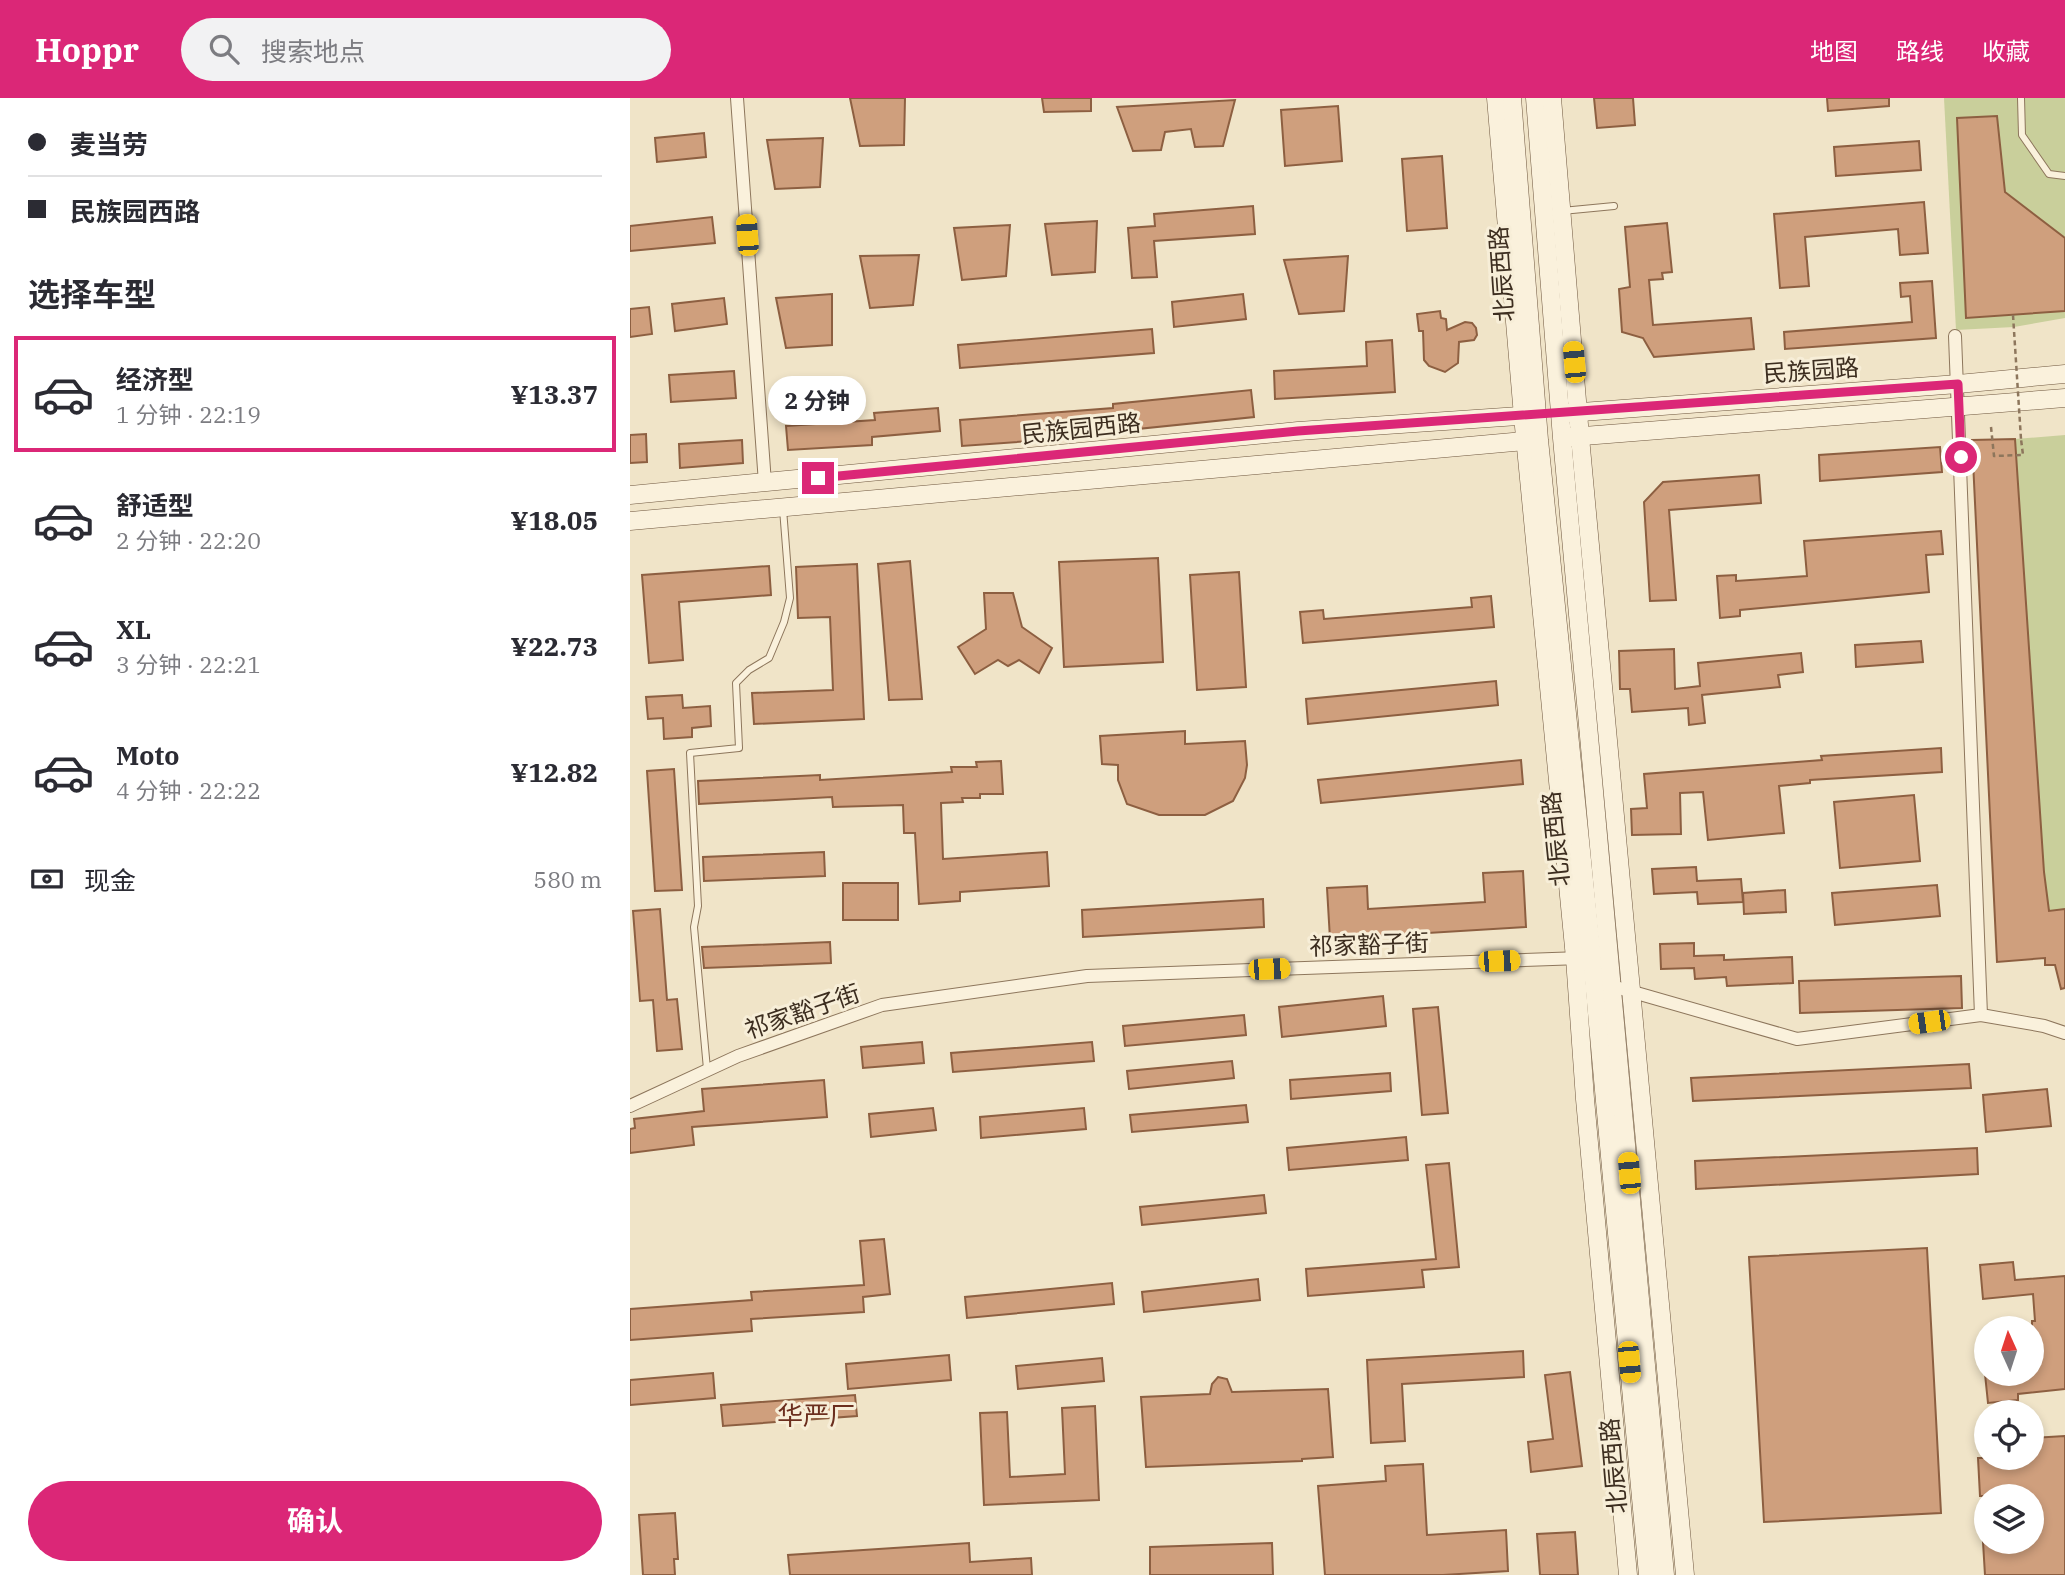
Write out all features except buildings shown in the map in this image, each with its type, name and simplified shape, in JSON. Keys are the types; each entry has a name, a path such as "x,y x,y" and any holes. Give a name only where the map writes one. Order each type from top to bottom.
{"main road":[{"name":"北辰西路","path":"1496,98 1530,415"},
{"name":"北辰西路","path":"1512,98 1520,190 1532,441 1648,1575"},
{"name":"北辰西路","path":"1535,98 1552,212 1612,986 1665,1575"},
{"name":"北辰西路","path":"1552,98 1552,212"},
{"path":"1509,236 1520,190"},
{"name":"民族园路","path":"1530,415 2065,374"},
{"name":"民族园路","path":"1532,441 2065,398"},
{"name":"民族园西路","path":"630,495 1298,431 1530,415"},
{"name":"北辰西路","path":"1571,438 1631,991 1685,1575"},
{"path":"630,521 1532,441"},
{"name":"北辰西路","path":"1583,958 1585,1099 1628,1575"},
{"path":"1622,1499 1641,1497"}],"street":[{"path":"737,98 765,483"},
{"path":"1955,336 1981,1015"},
{"path":"1583,958 1612,986 1797,1039 1981,1015 2044,1026 2065,1033"},
{"name":"祁家豁子街","path":"630,1106 738,1056 882,1006 1087,976 1583,958"}],"lane":[{"path":"2021,98 2022,135 2049,174 2065,176"},
{"path":"1552,212 1614,206"},
{"path":"707,1070 694,928 698,906 690,753 739,748 736,683 749,670 769,658 784,622 790,598 782,508"}],"path":[{"path":"1991,427 1994,456 2023,455 2013,315"}],"green space":[{"path":"1944,98 2065,98 2065,318 2014,327 1956,330"},
{"path":"2065,435 2065,909 2049,911 2044,872 2015,439"}],"district":[{"name":"华严厂","path":"816,1415"}],"route":[{"path":"818,478 1298,431 1958,384 1961,457"}]}
